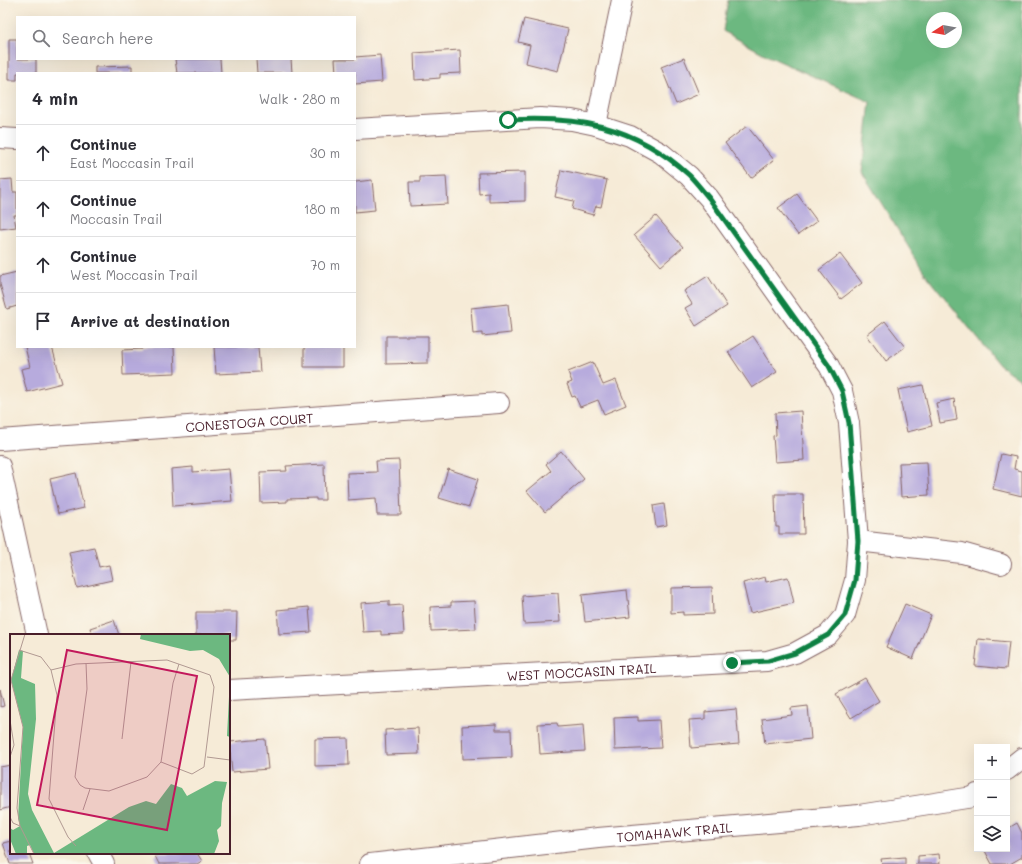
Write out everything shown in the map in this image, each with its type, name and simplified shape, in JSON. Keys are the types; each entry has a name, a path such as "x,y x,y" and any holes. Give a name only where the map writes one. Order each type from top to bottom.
{"street":[{"path":"596,124 622,0"},
{"name":"WEST MOCCASIN TRAIL","path":"230,690 768,661 795,653 828,635 845,615 855,580 858,541 849,423 842,391 829,366 709,198 689,176 661,153 630,136 596,124 572,120 540,118 356,129"},
{"path":"0,138 16,139"},
{"name":"CONESTOGA COURT","path":"0,440 499,403"},
{"path":"0,466 37,634"},
{"path":"858,541 962,553 1001,564"},
{"path":"1010,768 1022,758"},
{"name":"TOMAHAWK TRAIL","path":"370,864 598,838 859,815 974,796"},
{"path":"99,854 104,864"}],"green space":[{"path":"728,0 1022,0 1022,381 999,365 924,272 862,172 870,102 768,56 723,31"}],"building":[{"path":"524,19 568,29 558,71 526,63 530,45 518,42"},
{"path":"9,39 16,39 16,60 36,60 36,72 16,72 16,80 9,80"},
{"path":"460,50 461,73 440,74 440,78 415,80 414,53"},
{"path":"380,55 382,82 356,84 356,72 336,72 335,60 356,60 356,57"},
{"path":"684,58 699,94 676,104 661,67"},
{"path":"175,60 220,60 221,72 177,72"},
{"path":"256,60 291,60 292,72 257,72"},
{"path":"132,66 132,72 95,72 95,67"},
{"path":"747,126 774,160 751,178 725,143"},
{"path":"561,170 607,180 601,207 596,206 593,215 572,209 574,201 555,197"},
{"path":"525,172 525,201 489,202 489,193 479,194 478,173"},
{"path":"446,176 448,204 410,206 409,182 420,182 420,177"},
{"path":"12,179 13,192 16,192 16,215 14,215 16,227 0,229 0,180"},
{"path":"372,180 375,210 356,212 356,182"},
{"path":"797,194 817,221 798,235 778,208"},
{"path":"656,216 683,247 661,266 634,235"},
{"path":"840,254 862,283 841,299 819,270"},
{"path":"16,272 16,306 7,309 0,284 0,276"},
{"path":"708,276 727,306 696,326 685,308 692,304 684,291"},
{"path":"508,304 511,333 482,336 482,333 473,334 471,308"},
{"path":"885,321 905,347 886,361 867,335"},
{"path":"386,336 428,336 428,363 386,364"},
{"path":"753,336 777,372 752,388 728,352"},
{"path":"25,348 52,348 62,383 27,392 21,369 30,367"},
{"path":"174,348 175,373 123,375 122,350"},
{"path":"214,348 258,348 260,372 216,374"},
{"path":"304,348 343,348 343,367 304,367"},
{"path":"593,362 603,385 616,380 626,405 604,414 598,400 580,407 575,396 572,397 567,384 572,382 568,372"},
{"path":"923,385 932,426 907,432 898,390"},
{"path":"954,399 957,420 940,423 936,403"},
{"path":"801,411 804,460 775,462 773,436 776,435 775,413"},
{"path":"561,451 584,479 545,512 527,491 551,471 546,464"},
{"path":"1001,454 1016,457 1014,469 1022,471 1022,496 993,489"},
{"path":"399,460 401,515 377,515 376,498 348,500 347,473 377,472 376,461"},
{"path":"927,462 929,495 901,497 899,463"},
{"path":"324,464 325,500 316,500 316,498 287,499 287,502 261,503 260,472 287,471 286,466"},
{"path":"193,467 193,472 229,469 232,501 173,506 171,469"},
{"path":"448,469 478,479 469,507 439,498"},
{"path":"76,473 84,508 58,514 50,479"},
{"path":"775,494 803,494 804,534 779,534 779,527 776,527"},
{"path":"664,504 667,525 656,527 653,506"},
{"path":"94,547 99,567 109,565 112,580 77,588 69,552"},
{"path":"765,577 766,582 788,577 794,603 750,613 743,583"},
{"path":"712,587 713,614 683,615 683,612 671,613 671,588"},
{"path":"627,590 630,617 585,622 582,595"},
{"path":"558,593 560,622 524,624 522,596"},
{"path":"389,601 389,606 402,605 404,634 381,635 381,631 363,632 361,603"},
{"path":"474,601 476,629 431,631 430,607 451,606 451,602"},
{"path":"905,604 931,615 913,659 886,647"},
{"path":"309,607 311,632 279,634 277,610"},
{"path":"196,612 237,612 236,640 230,640 230,634 196,634"},
{"path":"114,620 119,634 92,634 90,628"},
{"path":"978,639 1009,642 1006,669 975,666"},
{"path":"865,678 879,701 851,718 836,694"},
{"path":"0,689 4,706 0,707"},
{"path":"808,706 811,739 765,744 762,719 792,715 791,708"},
{"path":"736,709 739,744 691,748 689,720 705,719 705,712"},
{"path":"638,717 638,721 659,720 661,748 615,750 614,718"},
{"path":"557,723 558,727 583,725 585,751 540,754 538,724"},
{"path":"496,724 496,730 511,730 512,757 463,759 462,726"},
{"path":"418,728 419,754 386,755 385,730"},
{"path":"348,738 349,765 315,766 315,739"},
{"path":"265,739 268,769 232,772 230,742"},
{"path":"10,765 10,807 0,810 0,767"},
{"path":"1017,823 1022,833 1022,857 1010,864 992,864 986,852 1010,852 1010,827"},
{"path":"10,841 10,854 29,854 33,864 10,864 3,843"},
{"path":"158,854 198,854 202,861 197,864 159,864 155,856"},
{"path":"939,854 940,864 915,864 918,863 918,856"},
{"path":"905,857 905,864 882,864 881,859"}],"route":[{"path":"508,120 540,118 572,120 596,124 630,136 661,153 689,176 709,198 829,366 842,391 849,423 858,541 855,580 845,615 828,635 795,653 768,661 732,663"}]}
